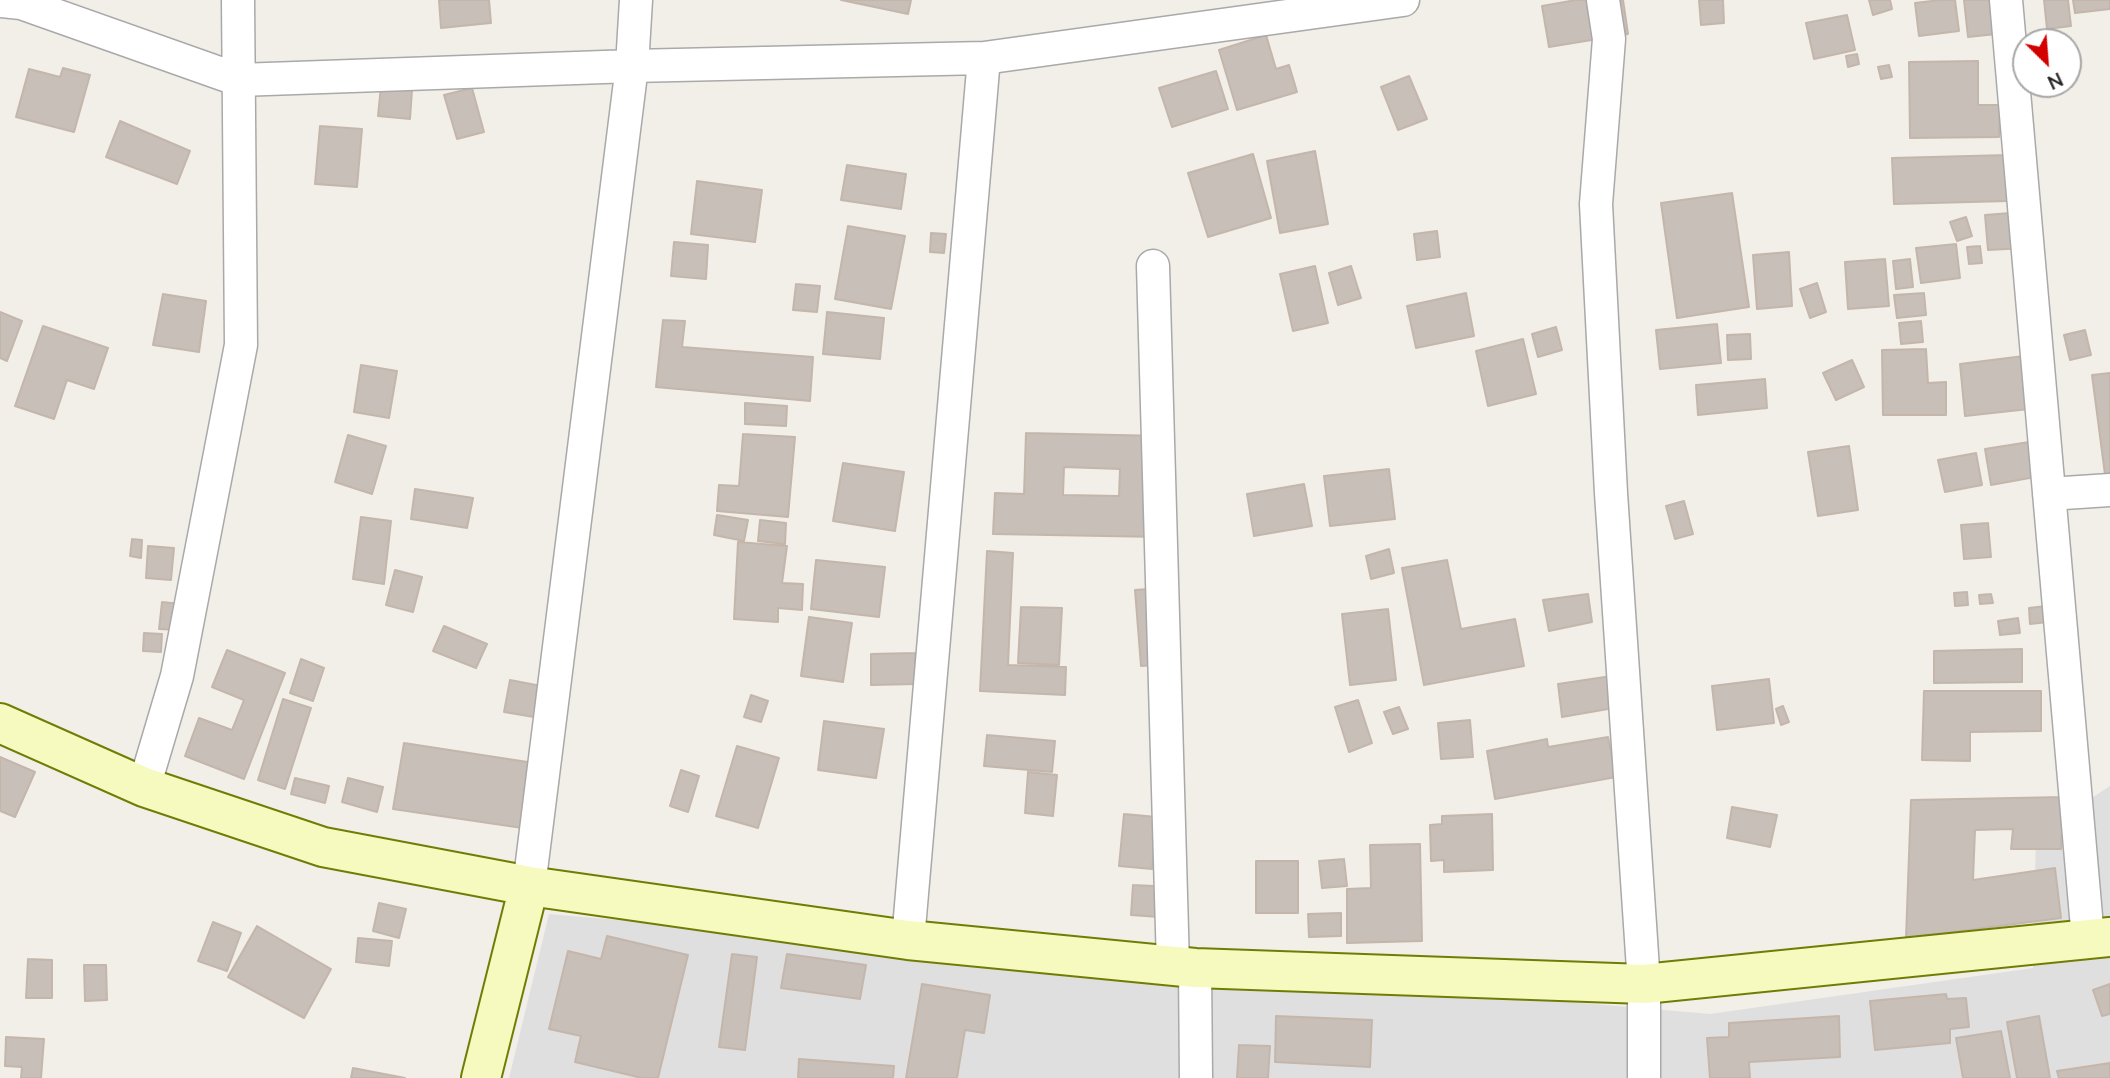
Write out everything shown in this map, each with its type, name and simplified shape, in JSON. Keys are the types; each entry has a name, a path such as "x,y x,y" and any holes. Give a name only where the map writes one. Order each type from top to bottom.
{"street":[{"path":"145,787 177,676 241,345 238,0"},
{"path":"481,1078 529,886 632,66 636,0"},
{"path":"0,1 21,3 239,80 632,66 984,58 1403,0"},
{"path":"1603,0 1609,39 1595,204 1611,494 1644,984 1644,1078"},
{"path":"0,723 145,787 323,847 529,886 908,940 1184,966 1644,984 2099,938 2049,494 2006,0"},
{"path":"908,940 984,58"},
{"path":"1153,266 1184,966 1196,1078"},
{"path":"2049,494 2110,490"}],"shaded area":[{"path":"2110,786 2110,1078 509,1078 549,914 1710,1014 2033,968 2036,834"}],"building":[{"path":"439,0 489,0 491,23 441,28"},
{"path":"841,0 911,0 908,14"},
{"path":"1576,0 1623,0 1628,34 1549,47 1542,6"},
{"path":"1699,0 1723,0 1724,23 1701,25"},
{"path":"1869,0 1890,0 1892,9 1873,15"},
{"path":"1955,0 1959,31 1919,36 1915,3"},
{"path":"1964,0 2002,0 2006,33 1968,37"},
{"path":"2044,0 2068,0 2071,26 2047,28"},
{"path":"2073,0 2110,0 2110,9 2075,13"},
{"path":"1847,15 1855,50 1814,59 1806,23"},
{"path":"1266,35 1276,69 1289,65 1297,92 1237,110 1219,50"},
{"path":"1857,54 1859,64 1848,67 1846,56"},
{"path":"1978,61 1978,105 2000,105 1999,137 1910,138 1909,62"},
{"path":"1889,65 1892,77 1881,79 1878,67"},
{"path":"63,68 90,75 74,132 16,117 29,69 60,77"},
{"path":"1216,71 1228,109 1172,127 1159,88"},
{"path":"1409,76 1427,119 1398,130 1381,87"},
{"path":"381,86 412,90 410,119 378,116"},
{"path":"472,88 484,132 457,139 444,95"},
{"path":"120,121 190,151 177,184 106,157"},
{"path":"320,126 362,129 357,187 315,184"},
{"path":"1315,151 1328,224 1280,233 1267,161"},
{"path":"1253,154 1271,218 1208,237 1188,173"},
{"path":"2008,155 2009,201 1894,204 1892,158"},
{"path":"847,165 906,174 901,209 841,200"},
{"path":"697,181 762,190 755,242 691,234"},
{"path":"1732,193 1749,307 1677,318 1661,203"},
{"path":"2023,212 2026,248 1988,250 1985,215"},
{"path":"1966,217 1972,236 1957,241 1950,222"},
{"path":"848,226 905,236 891,309 835,299"},
{"path":"1437,231 1440,257 1417,260 1414,234"},
{"path":"931,233 946,234 944,253 930,252"},
{"path":"674,242 708,245 706,279 671,276"},
{"path":"1956,244 1960,278 1921,283 1916,248"},
{"path":"1980,246 1982,263 1969,264 1967,247"},
{"path":"1789,252 1792,306 1757,309 1753,255"},
{"path":"1885,259 1889,306 1848,309 1845,262"},
{"path":"1910,259 1913,287 1896,289 1893,261"},
{"path":"1315,266 1328,323 1293,331 1280,274"},
{"path":"1351,266 1361,298 1338,305 1329,273"},
{"path":"1817,283 1826,312 1810,318 1800,289"},
{"path":"796,284 820,286 817,312 793,310"},
{"path":"1466,293 1474,336 1416,348 1407,306"},
{"path":"1924,293 1926,315 1897,318 1894,295"},
{"path":"163,294 206,301 199,352 153,345"},
{"path":"0,312 22,321 7,361 0,358"},
{"path":"827,312 884,318 880,359 823,354"},
{"path":"663,320 685,321 682,347 813,357 810,401 656,387"},
{"path":"1921,321 1923,342 1901,344 1899,323"},
{"path":"1717,324 1721,363 1660,369 1656,330"},
{"path":"43,326 108,348 94,389 67,380 54,419 15,406"},
{"path":"1556,327 1562,350 1538,357 1532,334"},
{"path":"2085,330 2091,355 2070,360 2064,335"},
{"path":"1750,334 1751,359 1728,360 1727,335"},
{"path":"1523,339 1536,394 1488,406 1476,351"},
{"path":"1926,349 1928,383 1946,382 1946,415 1883,415 1882,350"},
{"path":"2024,356 2029,409 1965,416 1960,364"},
{"path":"1852,360 1864,387 1836,400 1823,373"},
{"path":"361,365 397,371 389,418 354,412"},
{"path":"2110,373 2110,482 2106,482 2092,375"},
{"path":"1765,379 1767,408 1698,415 1696,385"},
{"path":"745,403 787,406 786,426 745,424"},
{"path":"1026,433 1163,436 1161,537 993,534 995,493 1024,494","holes":["1064,467 1120,469 1119,496 1063,495"]},
{"path":"743,434 795,437 788,517 717,511 719,485 739,486"},
{"path":"348,435 386,446 372,494 335,482"},
{"path":"2029,442 2035,477 1991,485 1985,449"},
{"path":"1849,446 1858,510 1818,516 1808,452"},
{"path":"1976,453 1982,485 1945,492 1938,460"},
{"path":"843,463 904,472 895,531 833,521"},
{"path":"1389,469 1395,519 1330,526 1324,476"},
{"path":"1304,484 1312,526 1254,536 1247,494"},
{"path":"415,489 473,498 467,528 411,519"},
{"path":"1684,501 1693,534 1675,539 1666,506"},
{"path":"717,515 748,520 744,541 714,535"},
{"path":"361,517 391,521 384,584 353,579"},
{"path":"760,520 786,523 785,544 758,541"},
{"path":"1988,523 1991,557 1964,559 1961,525"},
{"path":"132,539 142,540 141,558 130,556"},
{"path":"738,542 787,546 782,583 803,584 802,610 778,608 778,622 734,619"},
{"path":"148,546 174,548 171,580 146,578"},
{"path":"1389,549 1394,573 1371,579 1366,556"},
{"path":"987,551 1013,553 1008,665 1066,667 1065,695 980,691"},
{"path":"816,560 885,567 879,617 811,609"},
{"path":"1447,560 1461,629 1515,619 1524,666 1424,685 1402,568"},
{"path":"395,570 422,577 413,612 386,605"},
{"path":"1163,588 1170,664 1141,666 1135,590"},
{"path":"1967,592 1968,605 1955,606 1954,593"},
{"path":"1588,594 1592,622 1549,631 1543,600"},
{"path":"1991,594 1993,603 1980,604 1979,595"},
{"path":"162,602 181,604 179,630 159,629"},
{"path":"2046,606 2048,622 2030,624 2029,608"},
{"path":"1021,607 1062,608 1059,665 1018,663"},
{"path":"1388,609 1396,680 1350,685 1342,614"},
{"path":"809,617 852,623 843,682 801,676"},
{"path":"2018,618 2020,633 2000,635 1998,621"},
{"path":"444,626 487,644 476,668 433,651"},
{"path":"144,633 162,634 161,652 143,651"},
{"path":"2022,649 2022,682 1934,683 1934,651"},
{"path":"227,650 285,673 244,779 185,756 199,718 232,730 244,700 212,687"},
{"path":"915,653 916,684 871,685 871,654"},
{"path":"301,659 324,668 313,701 290,693"},
{"path":"1625,674 1631,705 1562,717 1558,684"},
{"path":"1769,679 1774,723 1717,730 1712,686"},
{"path":"510,680 557,689 552,720 504,712"},
{"path":"1924,691 2041,691 2041,731 1970,732 1970,761 1922,760"},
{"path":"751,695 768,701 761,722 744,717"},
{"path":"283,699 311,708 285,789 258,780"},
{"path":"1358,700 1372,743 1349,752 1335,707"},
{"path":"1783,706 1789,722 1781,725 1776,709"},
{"path":"1399,707 1408,729 1393,734 1384,712"},
{"path":"1470,720 1473,757 1441,759 1438,723"},
{"path":"824,721 884,729 876,778 818,770"},
{"path":"987,735 1055,741 1052,772 984,766"},
{"path":"1608,737 1616,777 1495,799 1487,751 1547,739 1548,747"},
{"path":"404,743 547,765 536,830 393,809"},
{"path":"737,746 779,758 758,828 716,816"},
{"path":"0,757 35,772 15,817 0,811"},
{"path":"681,770 699,776 688,812 670,806"},
{"path":"1028,772 1057,775 1053,816 1025,813"},
{"path":"295,778 329,786 325,803 291,794"},
{"path":"348,778 383,787 377,812 342,802"},
{"path":"2064,797 2061,849 2011,849 2013,829 1975,830 1973,880 2055,868 2061,918 1906,938 1911,800"},
{"path":"1732,807 1777,815 1770,847 1727,838"},
{"path":"1124,814 1157,817 1152,869 1119,866"},
{"path":"1492,814 1493,870 1444,872 1444,860 1431,861 1430,825 1442,824 1442,816"},
{"path":"1420,844 1422,941 1347,943 1347,889 1371,888 1370,845"},
{"path":"1344,859 1347,886 1322,888 1319,861"},
{"path":"1256,861 1298,861 1298,913 1256,913"},
{"path":"1133,885 1175,887 1173,918 1131,915"},
{"path":"379,903 406,909 399,938 373,931"},
{"path":"1341,913 1341,936 1309,937 1308,914"},
{"path":"213,922 241,933 227,971 198,961"},
{"path":"257,926 331,969 304,1018 228,977"},
{"path":"607,936 688,955 658,1078 642,1078 575,1062 581,1036 549,1029 568,951 601,959"},
{"path":"358,938 392,941 389,966 356,962"},
{"path":"732,954 757,957 745,1050 719,1047"},
{"path":"787,954 866,965 860,999 781,988"},
{"path":"28,959 52,960 52,998 26,998"},
{"path":"84,965 106,965 107,1000 85,1001"},
{"path":"922,984 990,995 984,1033 965,1030 957,1078 906,1078"},
{"path":"2110,984 2110,1014 2102,1016 2093,990"},
{"path":"1946,994 1947,999 1966,998 1969,1027 1950,1029 1950,1043 1875,1050 1870,1001"},
{"path":"1276,1016 1372,1020 1370,1067 1275,1062"},
{"path":"1839,1016 1840,1057 1749,1062 1750,1078 1710,1078 1707,1038 1729,1037 1729,1023"},
{"path":"2039,1016 2050,1078 2017,1078 2007,1022"},
{"path":"2001,1031 2010,1078 1963,1078 1956,1038"},
{"path":"6,1037 44,1039 41,1078 21,1078 22,1067 5,1066"},
{"path":"1239,1045 1270,1046 1268,1078 1237,1078"},
{"path":"799,1059 894,1066 893,1078 798,1078"},
{"path":"2110,1063 2110,1078 2059,1078 2057,1071"},
{"path":"353,1068 405,1078 351,1078"}]}
